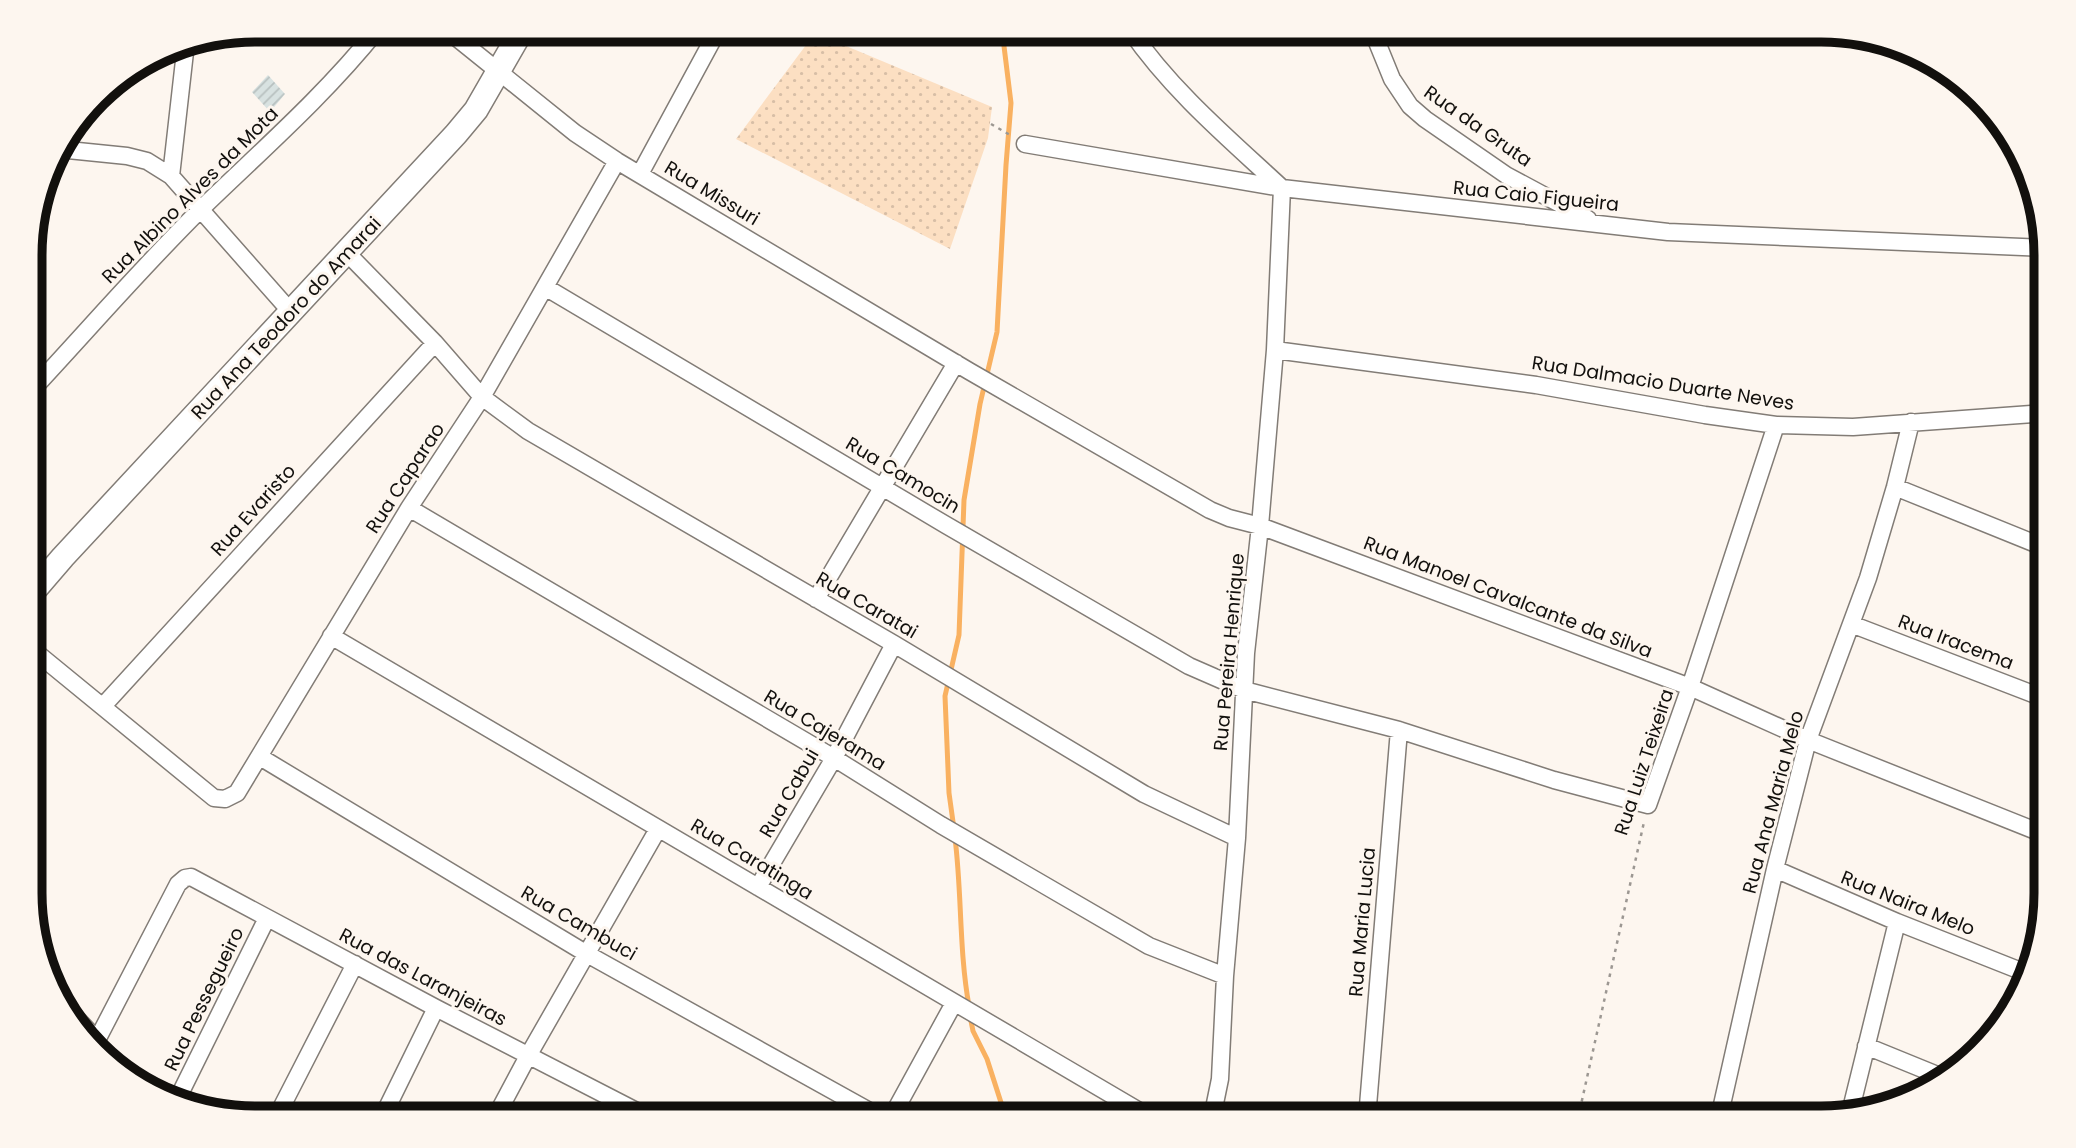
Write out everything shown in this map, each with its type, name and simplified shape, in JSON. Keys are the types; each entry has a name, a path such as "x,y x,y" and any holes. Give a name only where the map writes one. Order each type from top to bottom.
{"street":[{"name":"Rua Albino Alves da Mota","path":"42,379 200,210 286,127 367,42"},
{"name":"Rua Missuri","path":"463,42 575,134 963,367"},
{"name":"Rua Ana Teodoro do Amarai","path":"42,581 456,134 476,110 516,42"},
{"path":"639,174 711,42"},
{"path":"1140,42 1178,87 1282,188"},
{"name":"Rua da Gruta","path":"1377,42 1392,79 1410,106 1425,119 1506,174 1597,223"},
{"path":"171,176 185,54"},
{"name":"Rua Caio Figueira","path":"1025,144 1282,188 1668,232 2034,247"},
{"path":"70,150 127,156 147,161 171,176 291,312"},
{"name":"Rua Caparao","path":"103,706 214,798 225,799 237,793 409,509 482,397 617,161"},
{"name":"Rua Pereira Henrique","path":"1214,1106 1220,1079 1225,976 1237,838 1246,653 1275,350 1282,188"},
{"name":"Rua Caratai","path":"347,253 435,343 482,397 528,431 894,644 1144,794 1237,838"},
{"name":"Rua Camocin","path":"545,287 1189,666 1244,690 1399,730 1554,780 1648,805"},
{"name":"Rua Evaristo","path":"103,706 435,343"},
{"name":"Rua Dalmacio Duarte Neves","path":"1275,350 1536,385 1776,425 1853,427 2034,414"},
{"path":"816,599 881,486 963,367"},
{"name":"Rua Manoel Cavalcante da Silva","path":"963,367 1210,510 1260,526 1690,687 1808,740 2034,830"},
{"name":"Rua Ana Maria Melo","path":"1722,1106 1774,869 1808,740 1868,578 1911,422"},
{"name":"Rua Luiz Teixeira","path":"1648,805 1690,687 1776,425"},
{"path":"1895,487 2034,543"},
{"name":"Rua Cajerama","path":"409,509 1149,946 1225,976"},
{"name":"Rua Iracema","path":"1851,624 2034,693"},
{"name":"Rua Caratinga","path":"331,636 1131,1106"},
{"name":"Rua Cabui","path":"758,887 834,758 894,644"},
{"path":"42,657 103,706"},
{"name":"Rua Maria Lucia","path":"1368,1106 1399,730"},
{"name":"Rua Cambuci","path":"260,757 587,954 859,1106"},
{"path":"501,1106 658,829"},
{"name":"Rua Naira Melo","path":"1774,869 2020,970"},
{"name":"Rua das Laranjeiras","path":"98,1037 178,884 191,877 626,1106"},
{"name":"Rua Pessegueiro","path":"181,1093 267,918"},
{"path":"1852,1104 1897,922"},
{"path":"282,1106 355,964"},
{"path":"898,1106 956,1004"},
{"path":"388,1106 436,1008"},
{"path":"1866,1046 1933,1073"},
{"path":"608,1106 612,1099"}],"path":[{"path":"991,124 995,127"},
{"name":"Rua Luiz Teixeira","path":"1580,1106 1648,805"}],"shaded area":[{"path":"808,42 837,42 992,107 988,138 950,249 736,139"}],"building":[{"path":"268,75 285,94 270,112 252,92"}],"waterway":[{"path":"954,829 949,793 945,696 959,635 964,500 980,404 997,332 1011,103 1003,42"},
{"path":"955,838 969,1006"},
{"path":"970,1016 973,1031 987,1059 1002,1106"}]}
